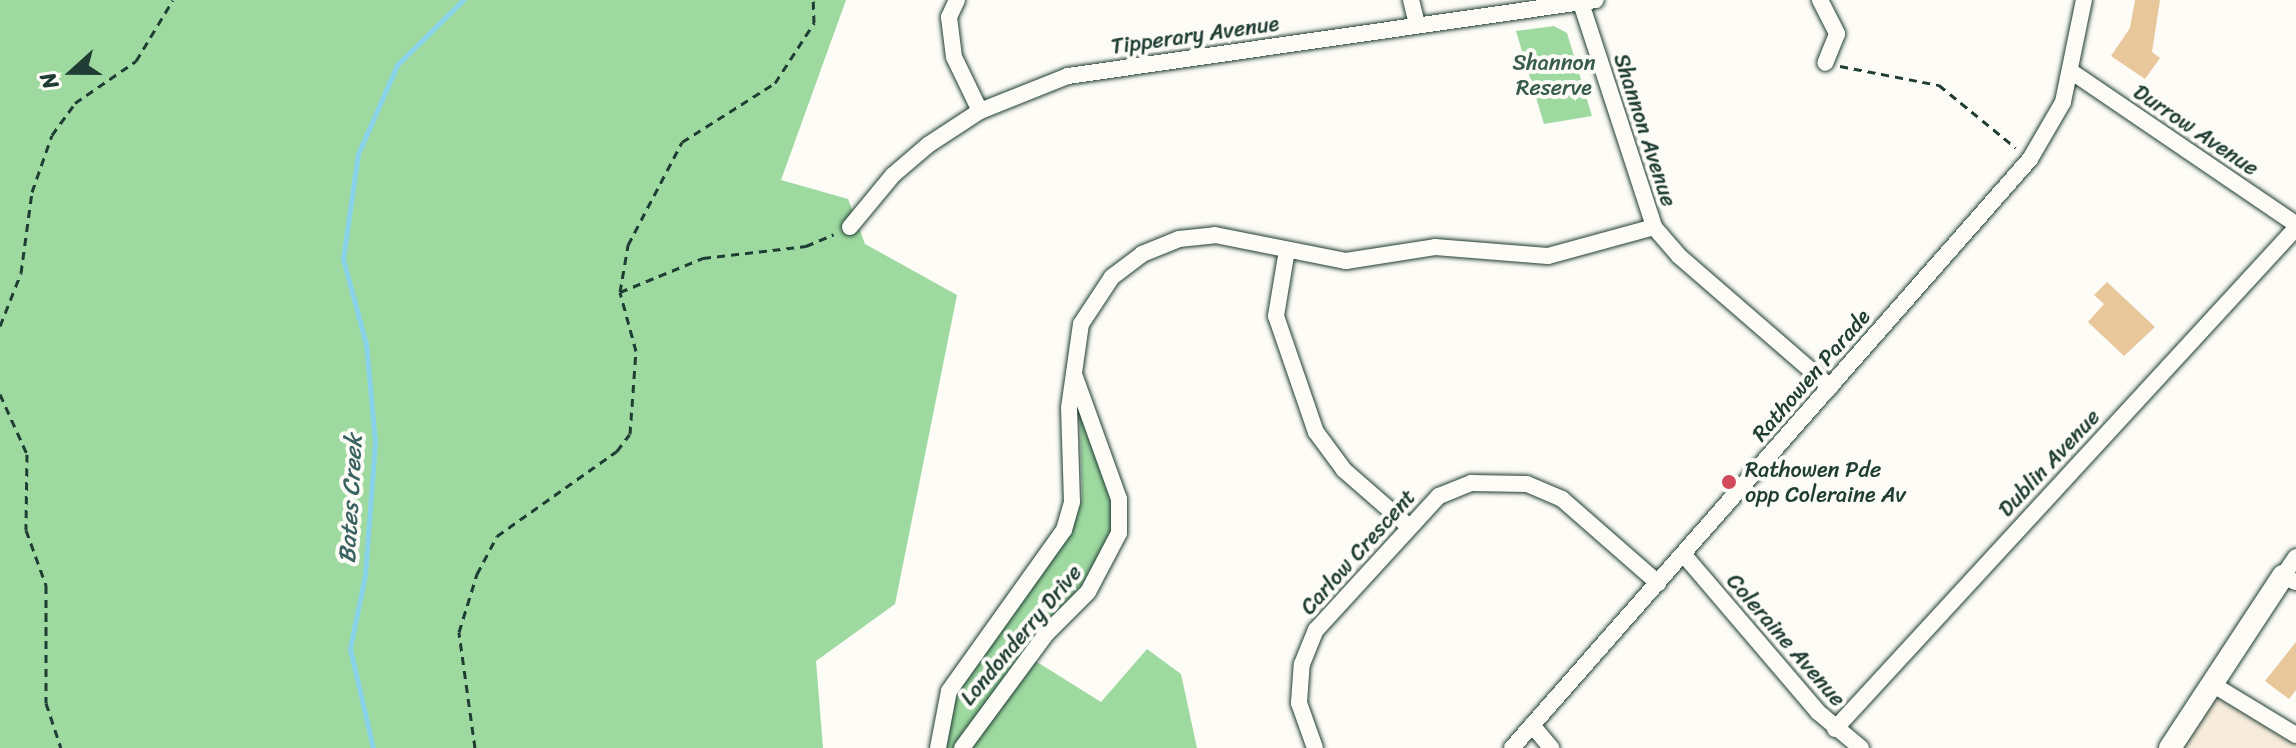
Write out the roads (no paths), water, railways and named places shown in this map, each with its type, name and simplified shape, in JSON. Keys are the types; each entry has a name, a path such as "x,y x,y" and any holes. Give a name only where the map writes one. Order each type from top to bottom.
{"street":[{"path":"957,0 949,17 954,57 980,111"},
{"path":"1411,0 1417,24"},
{"path":"1820,0 1837,34 1825,63"},
{"name":"Rathowen Parade","path":"1512,748 2030,159 2057,118 2072,72 2084,0"},
{"name":"Tipperary Avenue","path":"850,227 893,175 980,111 1068,76 1588,1"},
{"name":"Shannon Avenue","path":"1588,1 1654,227 1679,256 1830,387"},
{"name":"Durrow Avenue","path":"2072,72 2296,226"},
{"name":"Dublin Avenue","path":"1835,729 2296,226"},
{"name":"Londonderry Drive","path":"938,748 949,691 1064,530 1072,502 1073,369 1081,324 1112,277 1142,254 1179,239 1215,235 1346,261 1435,247 1548,256 1654,227"},
{"path":"1287,250 1276,316 1316,432 1344,470 1407,525"},
{"name":"Londonderry Drive","path":"962,748 1046,634 1088,592 1119,533 1119,499 1073,369"},
{"name":"Carlow Crescent","path":"1315,748 1299,703 1302,664 1316,630 1407,525 1439,496 1471,483 1527,484 1562,499 1658,583"},
{"name":"Coleraine Avenue","path":"1684,555 1835,729 1861,748"},
{"path":"2170,748 2212,684 2290,579 2296,557"},
{"path":"2212,684 2296,735"},
{"path":"1532,725 1551,748"}],"waterway":[{"name":"Bates Creek","path":"373,748 350,648 365,575 375,441 366,344 343,259 358,154 397,65 463,0"}],"place":[{"name":"Rathowen Pde opp Coleraine Av","path":"1729,482"}],"park label":[{"name":"Shannon Reserve","path":"1554,74"}]}
